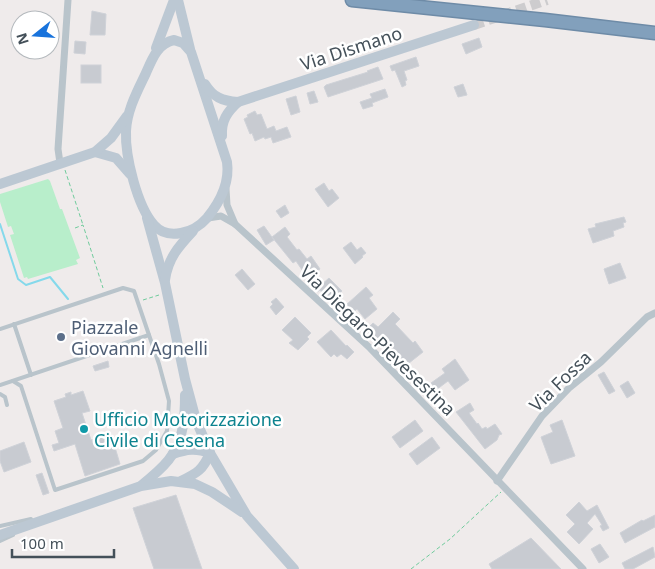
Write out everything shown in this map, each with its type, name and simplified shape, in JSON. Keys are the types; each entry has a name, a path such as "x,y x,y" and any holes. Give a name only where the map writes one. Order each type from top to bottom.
{"highway":[{"path":"352,0 545,20 655,34"},
{"path":"429,0 655,26"}],"main road":[{"path":"0,184 95,152 112,138 128,115 174,0"},
{"path":"164,283 170,261 177,249 207,218 219,200 226,186 228,170 222,145 191,52 178,0"},
{"name":"Via Dismano","path":"238,102 474,25"},
{"path":"152,58 164,43 174,40 183,42 191,52"},
{"path":"197,71 214,96 220,100 238,102"},
{"path":"222,145 223,120 231,108 238,102"},
{"path":"128,115 126,141 132,177 144,210 164,283 196,420 210,453 247,516 294,569"},
{"path":"95,152 116,158 132,177"},
{"path":"144,210 154,225 164,233 176,234 196,228"},
{"path":"141,486 173,454 179,442 183,425 185,379"},
{"path":"173,454 196,448 210,453"},
{"path":"180,481 200,471 206,464 210,453"},
{"path":"0,535 141,486 180,481 195,484 212,492 247,516"}],"street":[{"path":"54,167 58,149 68,0"},
{"name":"Via Diegaro-Pievesestina","path":"226,186 226,200 235,224"},
{"name":"Via Diegaro-Pievesestina","path":"207,218 221,216 235,224 370,348 505,488"},
{"name":"Via Fossa","path":"497,481 549,409 569,388 601,362 647,317 655,313"},
{"path":"505,488 583,569"}],"lane":[{"path":"0,329 124,288 134,291 159,364 169,401 167,431 156,450 143,461 55,490 21,386 13,381"},
{"path":"14,324 32,375"},
{"path":"0,385 149,334"},
{"path":"0,394 5,397 7,405"},
{"path":"0,526 58,514"},
{"path":"0,541 58,514"}],"path":[{"path":"54,167 64,167 105,294"},
{"path":"75,228 83,225"},
{"path":"411,569 450,539 505,488"}],"green space":[{"path":"48,179 60,209 62,209 80,258 76,260 78,264 28,279 27,277 24,278 10,235 14,234 11,226 8,227 0,202 0,194"}],"building":[{"path":"92,11 106,14 105,35 90,35"},
{"path":"479,38 482,47 466,54 462,44"},
{"path":"75,41 86,42 85,54 74,53"},
{"path":"416,57 419,66 404,71 407,80 405,81 406,85 402,87 395,70 392,71 390,66"},
{"path":"81,65 101,65 101,83 81,83"},
{"path":"378,67 383,79 328,97 324,87 326,85"},
{"path":"463,84 467,95 458,97 454,87"},
{"path":"385,89 388,97 372,103 373,106 363,109 360,102 372,98 370,94"},
{"path":"314,91 318,102 310,104 307,93"},
{"path":"296,96 300,112 291,115 286,99"},
{"path":"255,111 257,115 261,114 267,129 274,126 276,131 287,127 291,137 273,143 271,137 265,139 264,137 255,141 244,119"},
{"path":"324,183 329,191 332,189 339,198 328,207 315,189"},
{"path":"285,205 289,213 281,218 276,211"},
{"path":"624,217 626,222 623,223 624,227 613,231 614,236 593,243 588,229 596,227 595,224"},
{"path":"264,226 274,240 266,245 257,230"},
{"path":"285,227 290,234 287,237 297,250 299,249 307,259 311,256 320,269 312,275 320,286 329,278 342,291 334,298 337,302 333,306 320,290 317,292 296,261 293,263 272,237"},
{"path":"351,242 357,250 361,247 366,253 355,264 343,248"},
{"path":"620,263 626,278 609,284 604,269"},
{"path":"242,269 255,284 248,290 235,275"},
{"path":"366,287 373,295 369,298 377,309 365,319 357,309 352,313 346,305"},
{"path":"276,298 284,307 276,315 270,307 273,304 271,302"},
{"path":"393,312 400,319 395,324 413,343 415,341 423,352 404,367 379,339 377,341 366,330 373,323 378,327"},
{"path":"295,317 311,333 307,337 309,339 298,350 289,343 293,340 282,330"},
{"path":"331,330 354,352 347,359 341,354 337,357 334,354 331,357 317,342"},
{"path":"455,359 469,380 455,390 448,381 436,390 431,383 445,373 442,369"},
{"path":"108,361 109,367 95,371 93,366"},
{"path":"604,372 615,391 609,394 598,375"},
{"path":"628,381 635,393 627,398 620,386"},
{"name":"Ufficio Motorizzazione Civile di Cesena","path":"83,391 90,411 82,413 91,440 111,434 120,464 85,476 75,444 54,451 52,445 59,443 55,431 63,428 54,401 66,397 65,394 71,392 71,395"},
{"path":"470,403 474,410 469,413 482,429 486,427 487,429 495,424 502,434 485,449 456,412"},
{"path":"415,420 423,431 400,448 392,437"},
{"path":"562,420 575,456 551,464 541,437 553,432 550,425"},
{"path":"432,437 440,448 417,465 409,454"},
{"path":"24,442 31,462 4,472 0,461 0,451"},
{"path":"42,473 49,493 43,495 36,475"},
{"path":"176,495 202,569 154,569 133,508"},
{"path":"579,502 587,511 597,505 609,528 603,531 600,526 602,525 595,514 587,523 593,529 579,544 567,532 575,524 566,515"},
{"path":"655,515 655,527 625,543 620,533"},
{"path":"531,538 561,569 492,569 489,564"},
{"path":"600,544 609,557 599,563 591,549"},
{"path":"653,547 655,557 633,569 625,569 622,563"}],"waterway":[{"path":"0,224 18,279 26,285 50,277 68,299"}],"tunnel":[{"path":"474,25 547,0"}],"place":[{"name":"Piazzale Giovanni Agnelli","path":"61,337"},
{"name":"Ufficio Motorizzazione Civile di Cesena","path":"84,429"}]}
